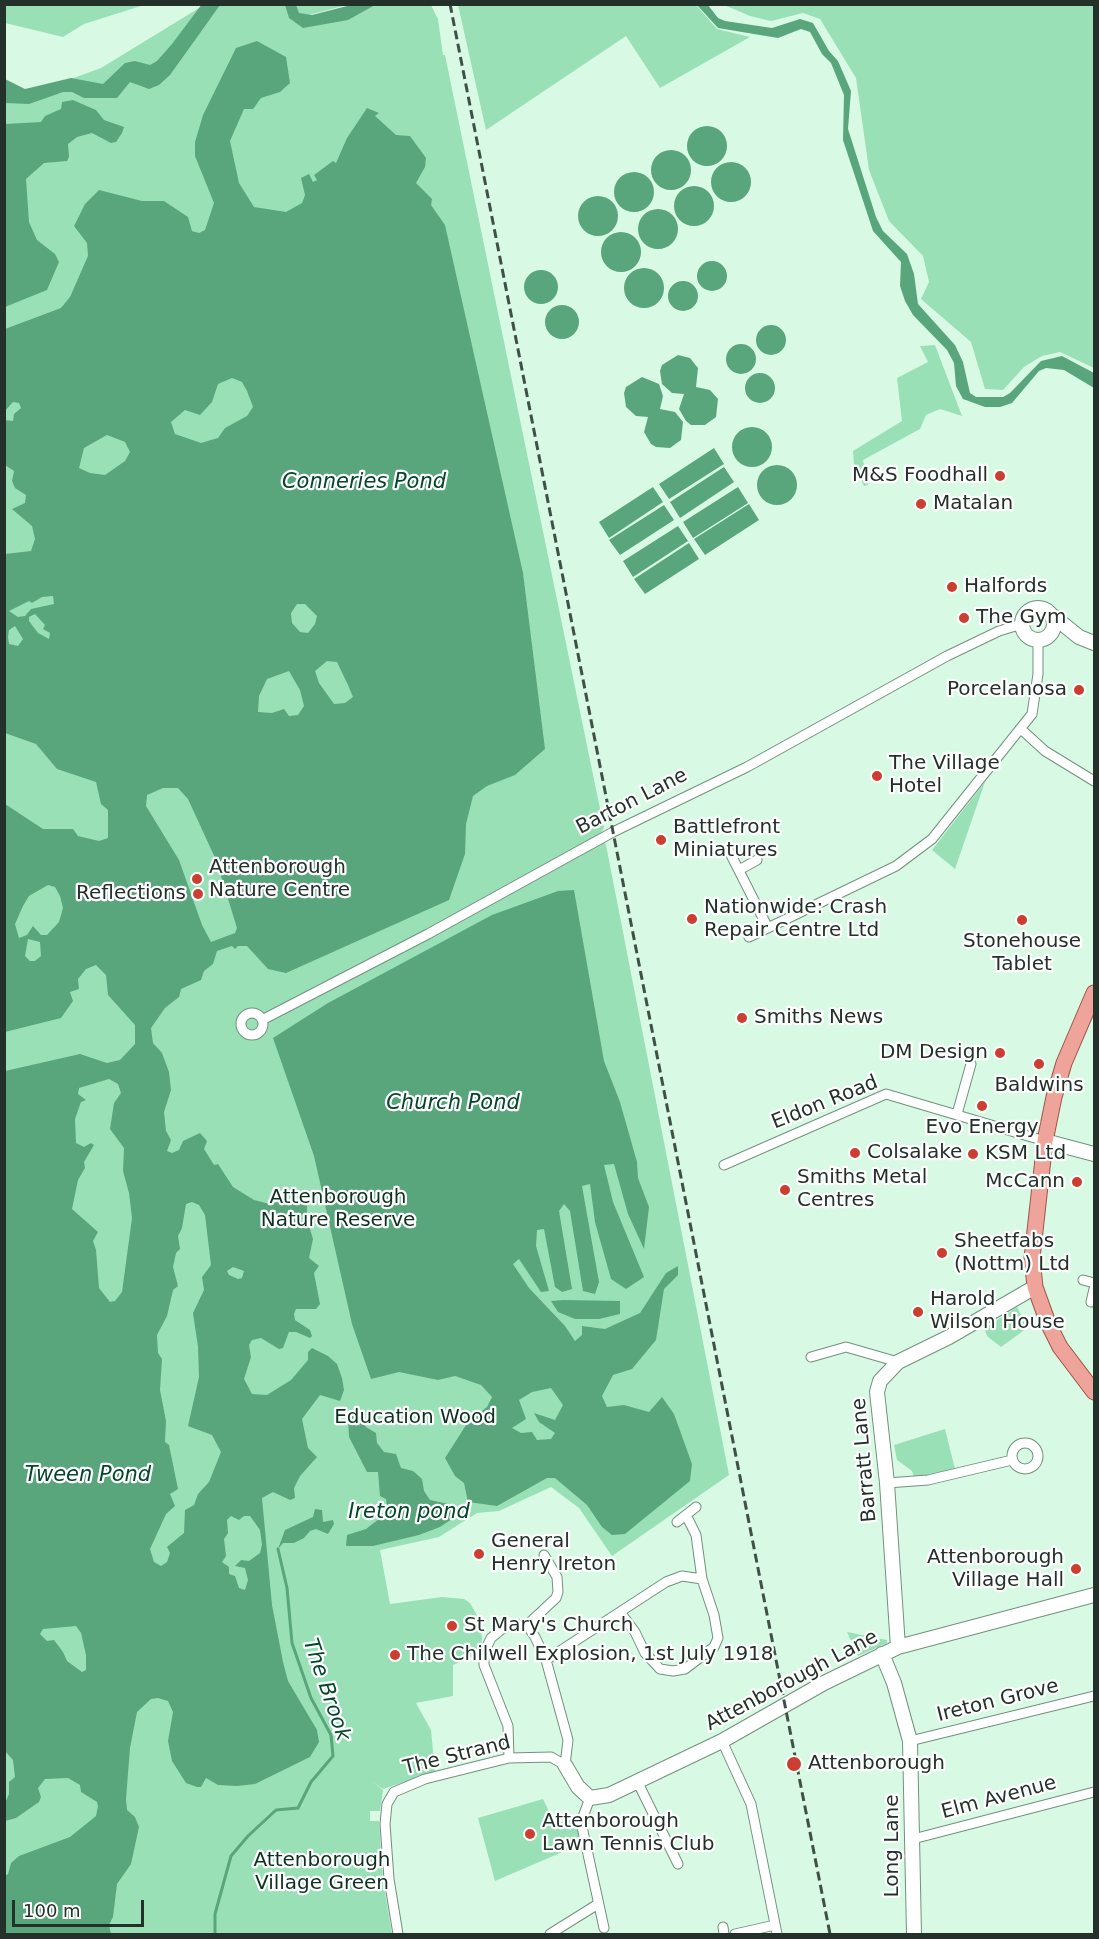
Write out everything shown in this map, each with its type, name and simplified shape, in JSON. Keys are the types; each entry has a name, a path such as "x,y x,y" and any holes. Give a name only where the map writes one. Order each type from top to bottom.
{"main road":[{"path":"1095,993 1064,1063 1045,1141 1032,1257 1035,1287 1055,1339 1095,1392"}],"street":[{"name":"Barton Lane","path":"262,1020 613,832 747,767 948,656 1022,624 1027,612 1035,608 1046,610 1053,616"},
{"path":"1053,616 1079,637 1095,643"},
{"path":"749,937 896,866 923,848 1022,730 1032,714 1043,638 1053,631 1053,616"},
{"path":"1022,624 1029,637 1079,637"},
{"path":"1022,730 1045,751 1095,781"},
{"path":"729,851 768,928"},
{"path":"739,870 757,860"},
{"path":"957,1114 971,1064"},
{"name":"Eldon Road","path":"724,1165 885,1094 1045,1141"},
{"path":"1045,1141 1095,1154"},
{"path":"1083,1280 1095,1283"},
{"name":"Barratt Lane","path":"898,1647 887,1483 877,1392 885,1373 898,1362 949,1337 1035,1287"},
{"path":"1091,1302 1095,1289"},
{"path":"811,1357 846,1347 857,1348 880,1358 898,1362"},
{"path":"880,1358 885,1373"},
{"path":"887,1483 928,1480 1012,1460"},
{"path":"677,1522 696,1507"},
{"path":"620,1612 653,1663 660,1669 673,1671 685,1669 706,1655 718,1638 707,1588 702,1579 696,1535 686,1515"},
{"path":"509,1758 508,1726 484,1665 484,1653 491,1638 502,1629 511,1625 526,1625 556,1598 557,1577 544,1555"},
{"path":"546,1660 666,1582 682,1576 702,1579"},
{"name":"Attenborough Lane","path":"590,1798 609,1795 638,1783 722,1741 824,1683 898,1647 1095,1595"},
{"path":"526,1625 536,1637 546,1660 568,1740 566,1765 578,1787 590,1798 580,1822 604,1928"},
{"name":"Long Lane","path":"882,1654 894,1683 910,1742 914,1935"},
{"name":"Ireton Grove","path":"910,1742 1095,1696"},
{"path":"722,1741 750,1804 776,1930 735,1935"},
{"name":"The Strand","path":"398,1935 387,1849 385,1815 389,1797 401,1788 425,1779 509,1758 551,1757 566,1765"},
{"path":"638,1783 674,1861"},
{"name":"Elm Avenue","path":"913,1839 1095,1792"},
{"path":"550,1935 597,1904"}],"green space":[{"path":"5,4 144,5 84,24 63,37 5,23"},
{"name":"Attenborough Nature Reserve","path":"204,5 347,5 297,18 327,16 359,5 431,5 438,19 443,55 445,55 604,828 600,834 606,845 729,1475 612,1556 579,1508 551,1487 499,1511 477,1513 439,1537 380,1550 390,1604 442,1597 464,1599 470,1603 479,1619 482,1638 480,1654 453,1665 453,1696 416,1703 431,1730 435,1772 383,1789 373,1782 383,1790 380,1811 370,1811 370,1821 379,1821 383,1881 392,1934 5,1934 5,103 101,68"},
{"path":"458,5 696,5 717,29 750,37 660,88 626,36 486,130"},
{"path":"724,5 1094,5 1094,368 1060,352 1042,356 1024,367 1003,390 985,389 971,342 921,299 929,282 923,256 889,221 869,170 856,78 820,19 803,13 771,21 750,16"},
{"path":"935,345 962,416 940,409 926,415 920,429 863,460 868,485 864,486 854,464 853,451 902,421 897,378 928,362 920,346"},
{"path":"985,782 955,869 932,850"},
{"path":"1017,1307 1027,1328 1001,1347 988,1337 984,1329"},
{"path":"945,1429 955,1469 914,1477 912,1471 897,1460 894,1445"},
{"path":"847,1632 887,1640 887,1643 858,1656"},
{"name":"Attenborough Lawn Tennis Club","path":"543,1799 555,1824 576,1818 581,1844 495,1881 478,1818"}],"water":[{"path":"202,4 220,5 170,75 159,85 149,89 130,82 117,98 84,98 72,92 63,92 29,104 5,103 5,79 25,89 71,78 103,84 125,63 135,61 150,65 157,61 172,44"},
{"path":"285,5 296,5 299,13 312,15 351,5 375,5 348,20 303,28 289,18"},
{"path":"697,5 708,5 718,18 725,21 772,28 800,19 813,23 829,51 838,61 851,91 848,129 876,217 883,231 907,254 914,274 918,304 955,345 963,362 970,393 976,397 1003,397 1010,393 1041,361 1062,356 1094,373 1094,388 1064,370 1046,368 1039,371 1012,403 1000,407 985,407 963,399 956,386 954,363 947,350 913,315 905,301 900,286 901,262 873,231 843,140 844,95 831,63 822,54 810,32 801,29 778,38 718,28"},
{"name":"Conneries Pond","path":"257,41 286,57 290,83 280,92 261,98 253,109 244,109 230,141 239,183 254,207 286,212 302,203 305,195 301,178 309,174 313,182 317,180 314,175 333,161 336,163 347,138 367,108 379,113 375,116 396,135 410,136 426,158 425,167 416,183 432,199 431,205 445,225 523,573 545,749 515,775 487,786 473,796 466,824 465,854 449,900 286,973 268,969 247,946 238,946 235,949 232,946 217,951 213,964 204,971 201,980 181,989 179,997 165,1008 151,1028 153,1043 162,1053 169,1072 171,1090 164,1112 166,1131 171,1140 167,1151 172,1153 179,1150 183,1141 200,1133 207,1141 204,1149 214,1165 218,1164 233,1187 254,1200 266,1203 295,1201 307,1204 307,1219 313,1239 309,1258 319,1266 314,1273 320,1304 316,1309 296,1309 294,1314 295,1320 310,1330 312,1336 310,1338 296,1332 289,1332 283,1348 279,1349 261,1338 252,1340 249,1345 251,1357 244,1379 252,1394 267,1395 291,1380 308,1360 308,1352 312,1348 328,1356 337,1364 342,1378 344,1390 340,1401 320,1395 302,1419 308,1448 317,1457 300,1476 294,1488 295,1498 290,1500 273,1492 262,1498 272,1605 283,1662 288,1681 317,1730 319,1742 310,1757 255,1784 218,1785 206,1778 201,1787 197,1787 186,1783 172,1761 168,1741 173,1712 168,1701 158,1698 151,1699 137,1712 130,1748 127,1810 135,1817 139,1827 131,1864 117,1884 113,1917 109,1925 111,1934 5,1934 5,1876 8,1874 11,1863 19,1856 70,1837 96,1816 98,1806 97,1802 81,1792 80,1785 68,1778 45,1779 38,1788 41,1797 39,1802 16,1818 5,1821 5,1803 9,1794 9,1782 15,1777 13,1760 4,1750 5,1071 80,1054 107,1063 120,1060 135,1044 135,1025 108,995 106,975 96,965 86,969 78,979 79,989 70,992 73,1001 61,1018 5,1032 5,804 43,829 73,829 78,836 99,841 108,838 108,810 101,804 96,782 57,769 36,744 5,733 5,554 31,551 35,539 32,526 12,509 25,503 26,495 15,488 12,481 14,471 5,465 5,420 13,421 14,414 21,408 19,403 13,402 5,411 5,329 61,308 70,297 88,256 87,243 74,226 85,204 99,190 142,201 164,201 188,217 192,231 199,233 205,230 214,203 195,156 195,142 203,115 236,48","holes":["232,378 242,382 253,407 247,416 225,428 218,438 201,443 175,434 171,422 185,410 200,415 212,402 218,384","107,435 125,442 130,452 125,461 105,475 90,473 79,468 84,448","53,596 54,604 31,609 25,616 18,617 9,611 29,601 32,603 42,597","297,604 305,604 317,616 315,624 308,633 300,632 292,623 291,613","35,614 45,625 43,629 50,633 49,639 38,633 29,621 29,617","15,626 23,639 18,646 9,644 9,630","327,661 337,662 353,697 345,703 334,704 319,683 315,671","289,671 300,690 304,706 298,715 289,716 284,709 272,713 258,712 259,696 267,679","163,788 178,788 188,799 216,860 237,928 235,933 211,942 202,925 179,860 146,806 147,795","48,885 55,887 63,908 59,922 47,935 41,935 33,926 27,935 19,938 15,924 29,896","28,939 40,942 41,956 35,961 30,961 25,956","109,1079 118,1084 121,1093 114,1103 110,1129 124,1148 123,1171 132,1218 122,1292 115,1301 110,1302 99,1288 96,1250 93,1241 98,1232 72,1209 78,1180 85,1168 84,1162 94,1145 91,1143 84,1147 76,1143 75,1119 81,1102 86,1100 78,1094 79,1088","192,1202 199,1205 205,1215 211,1265 202,1277 204,1290 193,1313 198,1347 199,1377 188,1426 212,1435 221,1452 209,1482 198,1494 194,1505 185,1510 184,1533 167,1547 170,1553 167,1562 161,1566 154,1562 150,1549 166,1514 175,1506 170,1494 178,1489 169,1445 165,1442 166,1421 160,1390 162,1359 158,1353 157,1335 167,1316 173,1290 178,1286 173,1267 176,1253 180,1249 178,1236 182,1228 186,1204","233,1267 244,1271 242,1278 238,1279 229,1275 227,1271","231,1516 239,1520 244,1516 250,1516 260,1530 262,1545 260,1553 249,1561 241,1560 235,1566 245,1568 248,1580 245,1590 239,1588 235,1576 229,1574 229,1567 222,1562 226,1556 224,1539 228,1533 227,1520","76,1626 81,1633 86,1655 86,1670 82,1672 67,1661 54,1640 47,1641 40,1634 43,1629"]},
{"path":"73,100 96,110 104,120 124,127 116,142 111,143 92,133 77,137 68,144 67,161 44,163 26,179 29,222 37,240 55,254 59,262 47,290 5,307 5,124 41,122 45,116 61,109 62,102"},
{"path":"707,126 721,132 727,146 721,160 707,166 693,160 687,146 693,132"},
{"path":"671,150 685,156 691,170 685,184 671,190 657,184 651,170 657,156"},
{"path":"731,162 745,168 751,182 745,196 731,202 717,196 711,182 717,168"},
{"path":"634,172 648,178 654,192 648,206 634,212 620,206 614,192 620,178"},
{"path":"694,186 708,192 714,206 708,220 694,226 680,220 674,206 680,192"},
{"path":"598,196 612,202 618,216 612,230 598,236 584,230 578,216 584,202"},
{"path":"658,209 672,215 678,229 672,243 658,249 644,243 638,229 644,215"},
{"path":"621,232 635,238 641,252 635,266 621,272 607,266 601,252 607,238"},
{"path":"712,261 723,265 727,276 723,287 712,291 701,287 697,276 701,265"},
{"path":"644,268 658,274 664,288 658,302 644,308 630,302 624,288 630,274"},
{"path":"541,270 553,275 558,287 553,299 541,304 529,299 524,287 529,275"},
{"path":"683,281 694,285 698,296 694,307 683,311 672,307 668,296 672,285"},
{"path":"562,305 574,310 579,322 574,334 562,339 550,334 545,322 550,310"},
{"path":"771,325 782,329 786,340 782,351 771,355 760,351 756,340 760,329"},
{"path":"741,344 752,348 756,359 752,370 741,374 730,370 726,359 730,348"},
{"path":"678,355 690,358 698,368 696,387 710,390 718,399 716,417 705,425 691,425 686,421 679,409 684,394 672,393 662,384 660,371 662,365"},
{"path":"760,373 771,377 775,388 771,399 760,403 749,399 745,388 749,377"},
{"path":"642,377 659,384 663,396 660,409 675,412 683,422 681,440 670,448 656,447 651,444 644,432 648,417 636,416 626,407 624,393 626,387"},
{"path":"752,427 766,433 772,447 766,461 752,467 738,461 732,447 738,433"},
{"path":"714,448 724,464 669,499 659,484"},
{"path":"777,465 791,471 797,485 791,499 777,505 763,499 757,485 763,471"},
{"path":"724,467 734,482 680,518 670,502"},
{"path":"653,487 663,502 609,538 599,522"},
{"path":"738,487 748,503 693,538 683,522"},
{"path":"749,504 759,520 705,555 694,539"},
{"path":"664,505 674,520 620,555 609,540"},
{"path":"678,526 688,541 633,577 623,561"},
{"path":"689,543 699,559 645,594 634,579"},
{"name":"Church Pond","path":"574,890 604,1061 620,1102 637,1162 638,1178 649,1207 644,1249 628,1214 614,1164 604,1165 613,1202 644,1277 626,1289 611,1279 595,1222 590,1184 582,1186 599,1282 595,1294 583,1291 570,1211 564,1204 559,1211 572,1289 562,1292 555,1287 544,1229 537,1230 536,1246 549,1291 541,1292 519,1259 513,1264 529,1288 565,1326 575,1341 582,1335 582,1326 605,1329 640,1313 666,1273 678,1266 678,1275 664,1289 656,1340 632,1369 613,1375 602,1396 607,1407 624,1405 649,1412 662,1397 674,1414 692,1464 690,1481 625,1534 612,1535 602,1527 587,1505 555,1478 547,1478 497,1506 468,1502 464,1483 455,1476 445,1458 468,1422 487,1407 492,1397 481,1385 455,1376 438,1380 399,1372 371,1379 352,1324 314,1156 273,1038 328,1003 492,915 558,891","holes":["551,1388 563,1405 555,1420 534,1413 539,1422 555,1433 551,1439 537,1440 532,1432 521,1433 512,1428 526,1419 519,1400 532,1392"]},
{"path":"551,1301 620,1301 620,1314 599,1319 575,1319 558,1312"},
{"name":"Ireton pond","path":"357,1411 366,1427 376,1433 377,1443 384,1452 396,1454 401,1468 413,1471 422,1479 424,1491 430,1500 449,1504 454,1512 452,1519 440,1527 419,1535 373,1546 346,1546 347,1535 366,1529 384,1515 387,1507 386,1499 380,1496 378,1472 367,1472 349,1437 348,1417"},
{"path":"315,1509 322,1510 323,1522 333,1520 334,1524 328,1534 316,1529 294,1543 283,1543 278,1549 285,1530 313,1517"}],"waterway":[{"name":"The Brook","path":"215,1934 215,1914 231,1856 248,1836 276,1810 298,1808 311,1782 333,1756 331,1735 311,1698 292,1643 287,1588 278,1549"}],"railway":[{"path":"450,4 830,1934"}],"place":[{"name":"M&S Foodhall","path":"1000,476"},
{"name":"Matalan","path":"921,504"},
{"name":"Halfords","path":"952,587"},
{"name":"The Gym","path":"964,618"},
{"name":"Porcelanosa","path":"1079,690"},
{"name":"The Village Hotel","path":"877,776"},
{"name":"Battlefront Miniatures","path":"661,840"},
{"name":"Attenborough Nature Centre","path":"197,879"},
{"name":"Reflections","path":"198,894"},
{"name":"Nationwide: Crash Repair Centre Ltd","path":"692,919"},
{"name":"Stonehouse Tablet","path":"1022,920"},
{"name":"Smiths News","path":"742,1018"},
{"name":"DM Design","path":"1000,1053"},
{"name":"Baldwins","path":"1039,1064"},
{"name":"Evo Energy","path":"982,1106"},
{"name":"Colsalake","path":"855,1153"},
{"name":"KSM Ltd","path":"973,1154"},
{"name":"McCann","path":"1077,1182"},
{"name":"Smiths Metal Centres","path":"785,1190"},
{"name":"Sheetfabs (Nottm) Ltd","path":"942,1253"},
{"name":"Harold Wilson House","path":"918,1312"},
{"name":"General Henry Ireton","path":"479,1554"},
{"name":"Attenborough Village Hall","path":"1076,1569"},
{"name":"St Mary's Church","path":"452,1626"},
{"name":"The Chilwell Explosion, 1st July 1918","path":"395,1655"},
{"name":"Attenborough","path":"794,1764"},
{"name":"Attenborough Lawn Tennis Club","path":"530,1834"}],"park label":[{"name":"Education Wood","path":"415,1418"},
{"name":"Attenborough Village Green","path":"322,1872"}],"water label":[{"name":"Tween Pond","path":"88,1476"}]}
